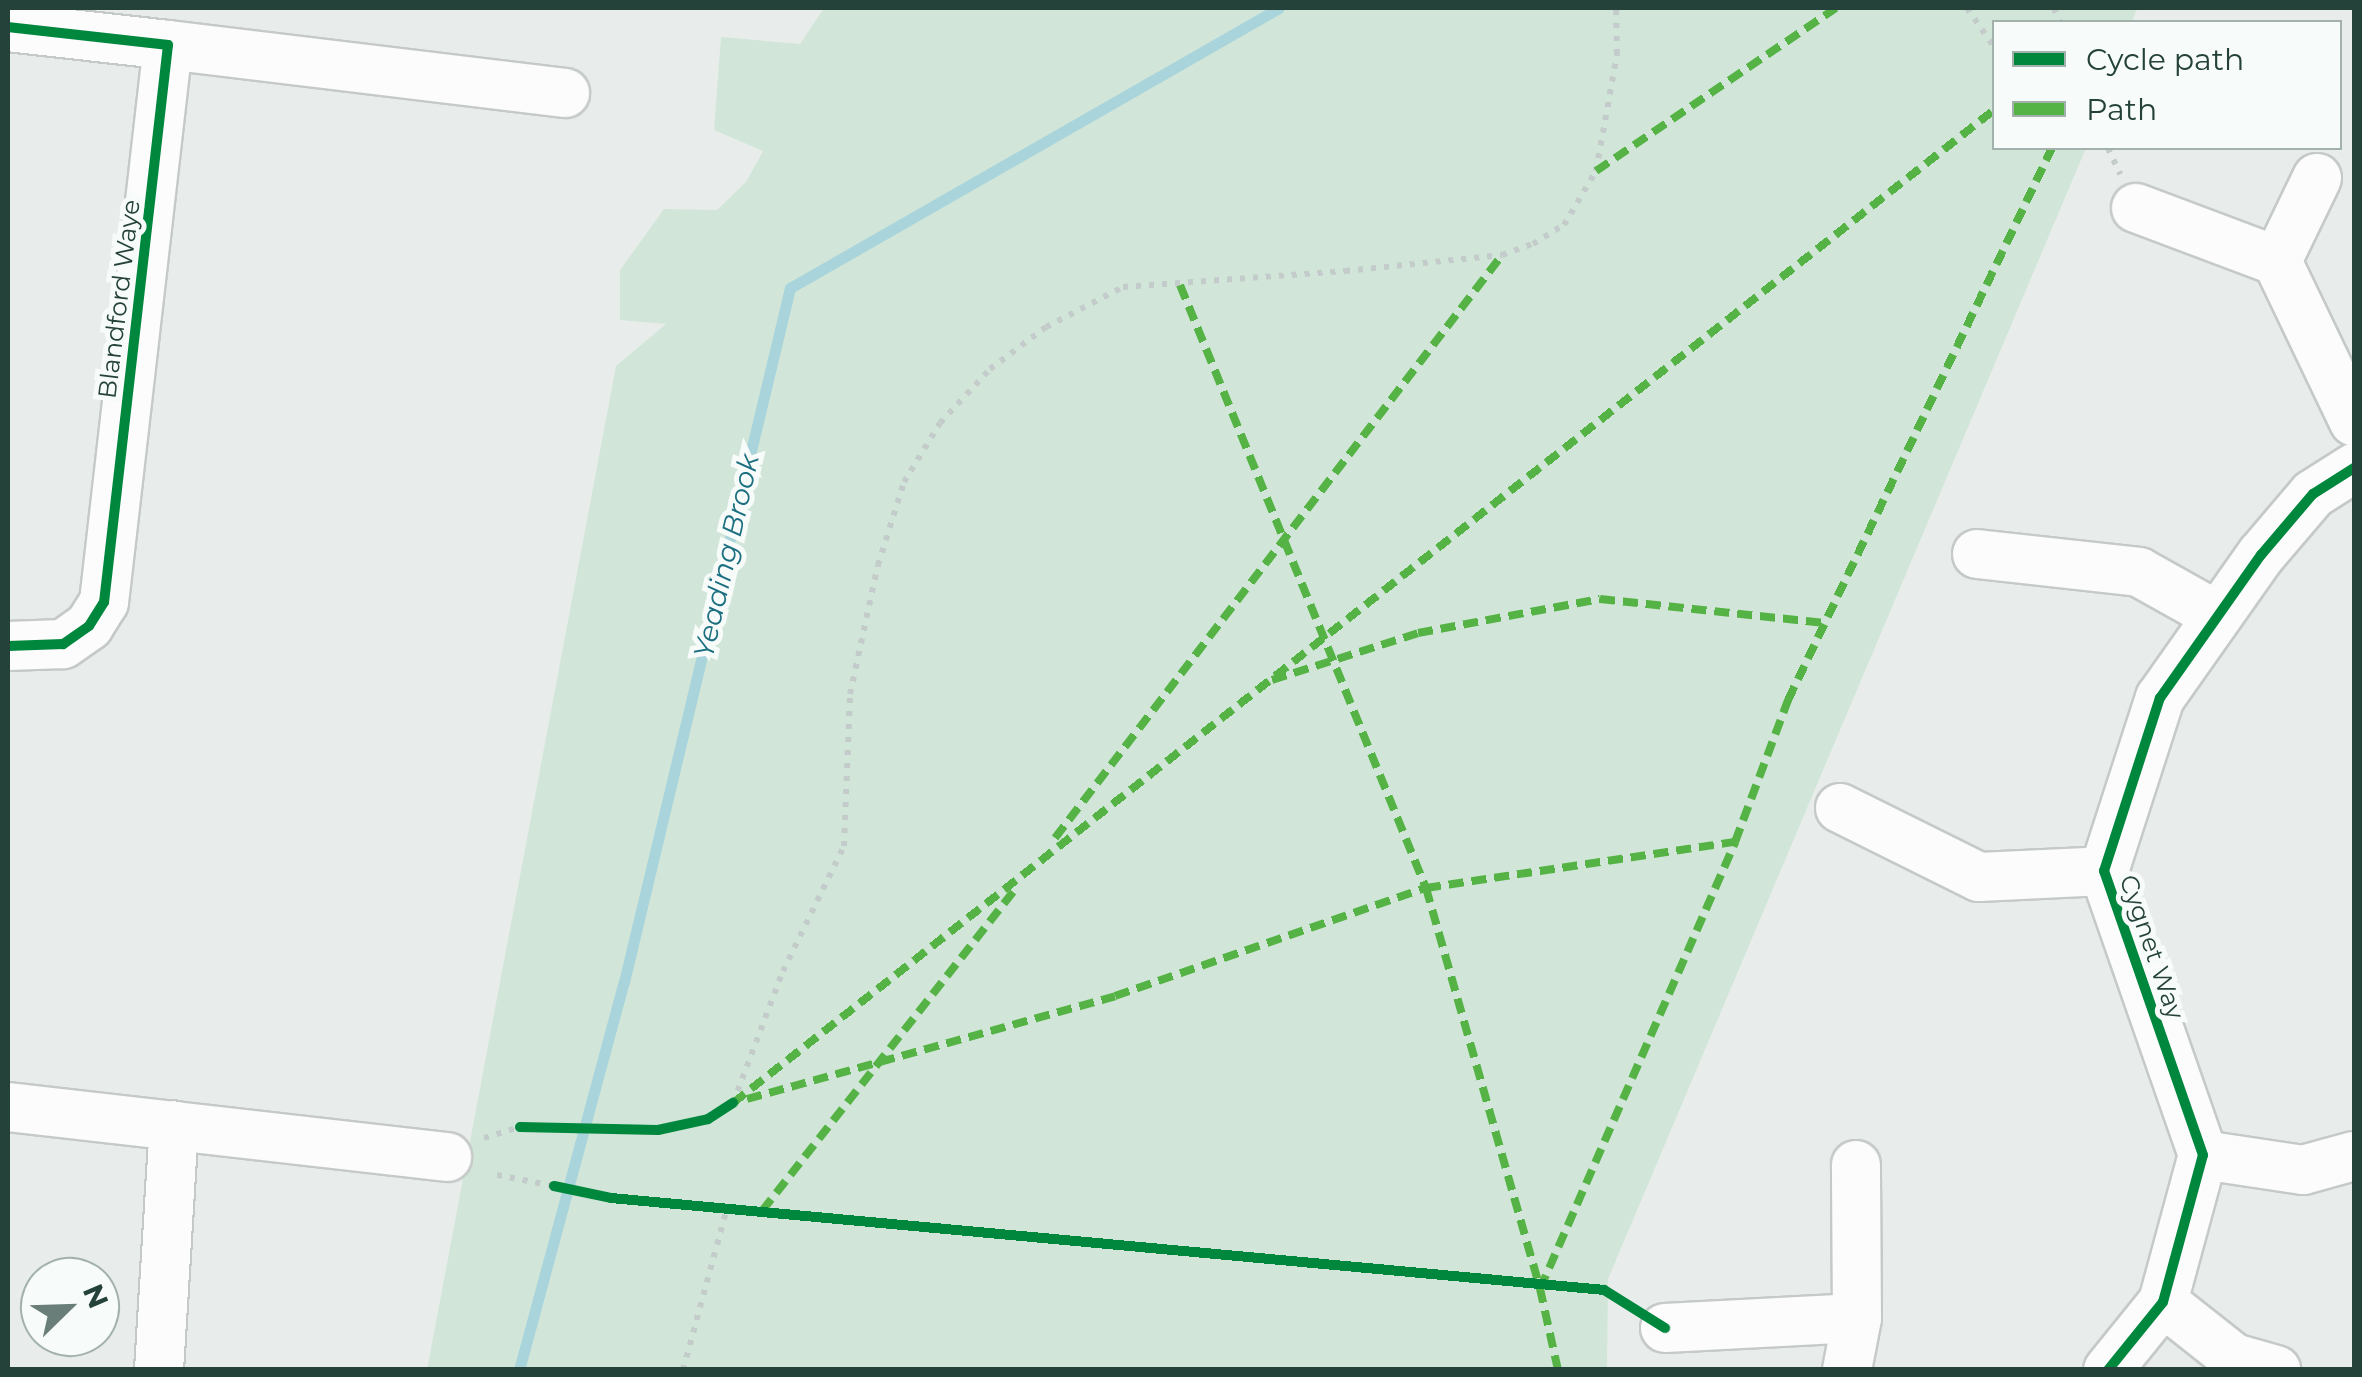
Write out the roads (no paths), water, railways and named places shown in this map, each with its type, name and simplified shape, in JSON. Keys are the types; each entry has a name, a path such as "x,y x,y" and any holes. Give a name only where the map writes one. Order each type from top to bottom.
{"street":[{"path":"8,27 565,93"},
{"name":"Blandford Waye","path":"8,646 63,644 89,626 104,602 168,46"},
{"path":"2277,260 2318,178"},
{"path":"2136,208 2277,260 2354,422"},
{"name":"Cygnet Way","path":"2203,1155 2104,871 2160,698 2214,614 2312,494 2354,468"},
{"path":"1977,554 2139,572 2214,614"},
{"path":"1840,808 1979,877 2104,871"},
{"path":"8,1108 447,1157"},
{"path":"159,1370 174,1125"},
{"path":"2108,1370 2163,1302 2203,1155 2303,1170 2354,1156"},
{"path":"1847,1370 1857,1318 1856,1164"},
{"path":"2163,1302 2234,1358 2276,1370"},
{"path":"1665,1328 1857,1318"}],"waterway":[{"name":"Yeading Brook","path":"519,1370 624,982 790,288 1279,8"}]}
